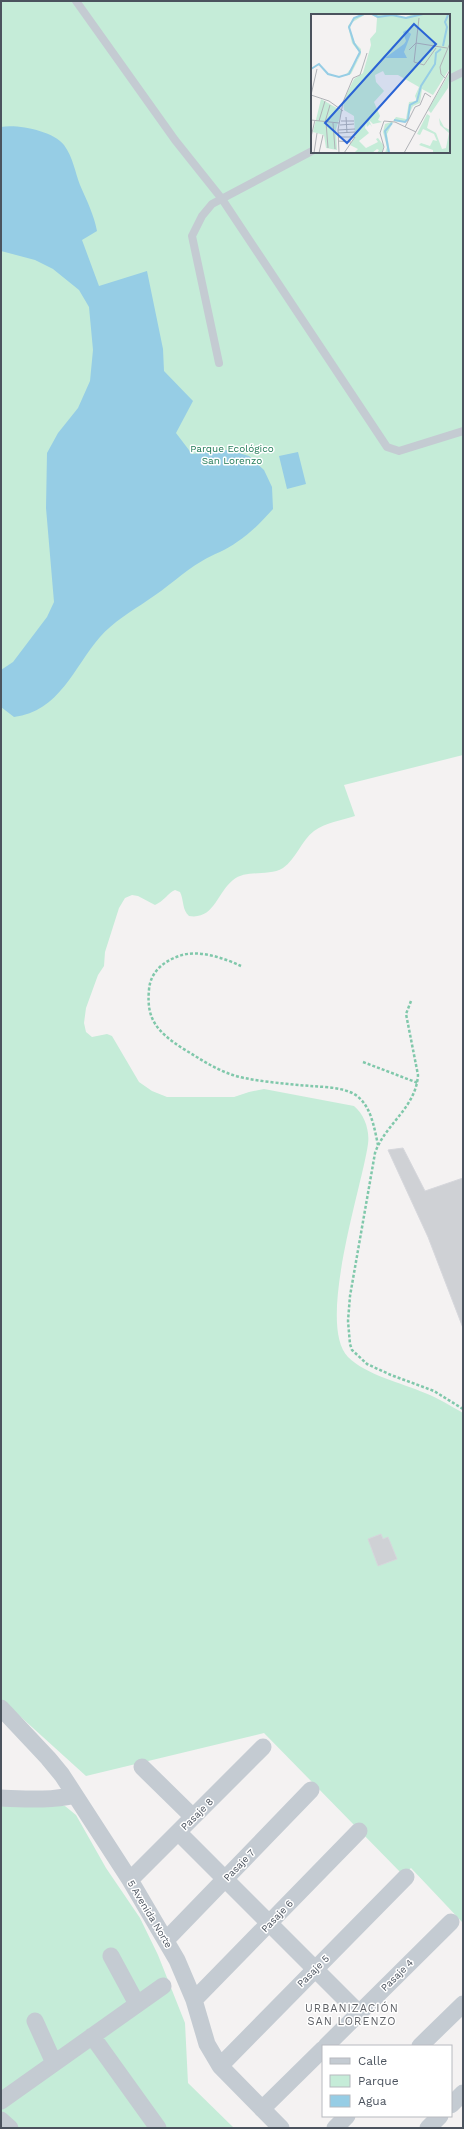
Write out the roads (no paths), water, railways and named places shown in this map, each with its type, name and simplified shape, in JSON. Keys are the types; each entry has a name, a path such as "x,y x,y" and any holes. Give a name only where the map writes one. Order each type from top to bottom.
{"street":[{"name":"5 Avenida Norte","path":"1,1708 48,1758 76,1795 130,1880 166,1940 194,2000 207,2044 220,2066 281,2128"},
{"name":"Pasaje 8","path":"130,1880 263,1747"},
{"path":"142,1767 193,1817"},
{"name":"Pasaje 7","path":"166,1940 311,1790"},
{"path":"1,1798 37,1800 60,1799 76,1795"},
{"name":"Pasaje 6","path":"194,2000 359,1831"},
{"path":"178,1832 359,2013"},
{"name":"Pasaje 5","path":"220,2066 406,1877"},
{"name":"Pasaje 4","path":"327,2045 451,1922"},
{"path":"111,1956 136,2004"},
{"path":"1,2101 163,1986"},
{"path":"421,2045 463,2004"},
{"path":"35,2021 54,2063"},
{"path":"92,2036 158,2128"},
{"path":"262,2109 322,2050"},
{"path":"452,2104 463,2093"},
{"path":"335,2128 346,2117"},
{"path":"428,2128 439,2117"},
{"path":"1,2120 10,2128"}],"lane":[{"path":"76,1 170,134 222,199 387,447 399,451 463,431"},
{"path":"450,78 463,72"},
{"path":"219,362 192,236 202,216 212,204 311,152"}],"water":[{"path":"8,126 26,128 44,132 59,140 64,145 72,160 96,225 97,231 82,240 99,286 147,271 163,349 164,371 193,401 176,433 192,454 229,450 249,456 264,470 272,487 273,509 256,527 242,538 229,547 195,565 105,632 64,686 43,707 30,713 14,717 1,707 1,670 13,662 47,617 54,602 46,508 47,453 58,433 78,408 90,381 93,350 89,307 79,290 53,269 35,260 1,251 1,127"},
{"path":"298,452 306,484 287,489 279,456"}],"district":[{"name":"URBANIZACIÓN SAN LORENZO","path":"352,2014"}],"park label":[{"name":"Parque Ecológico San Lorenzo","path":"232,454"}]}
